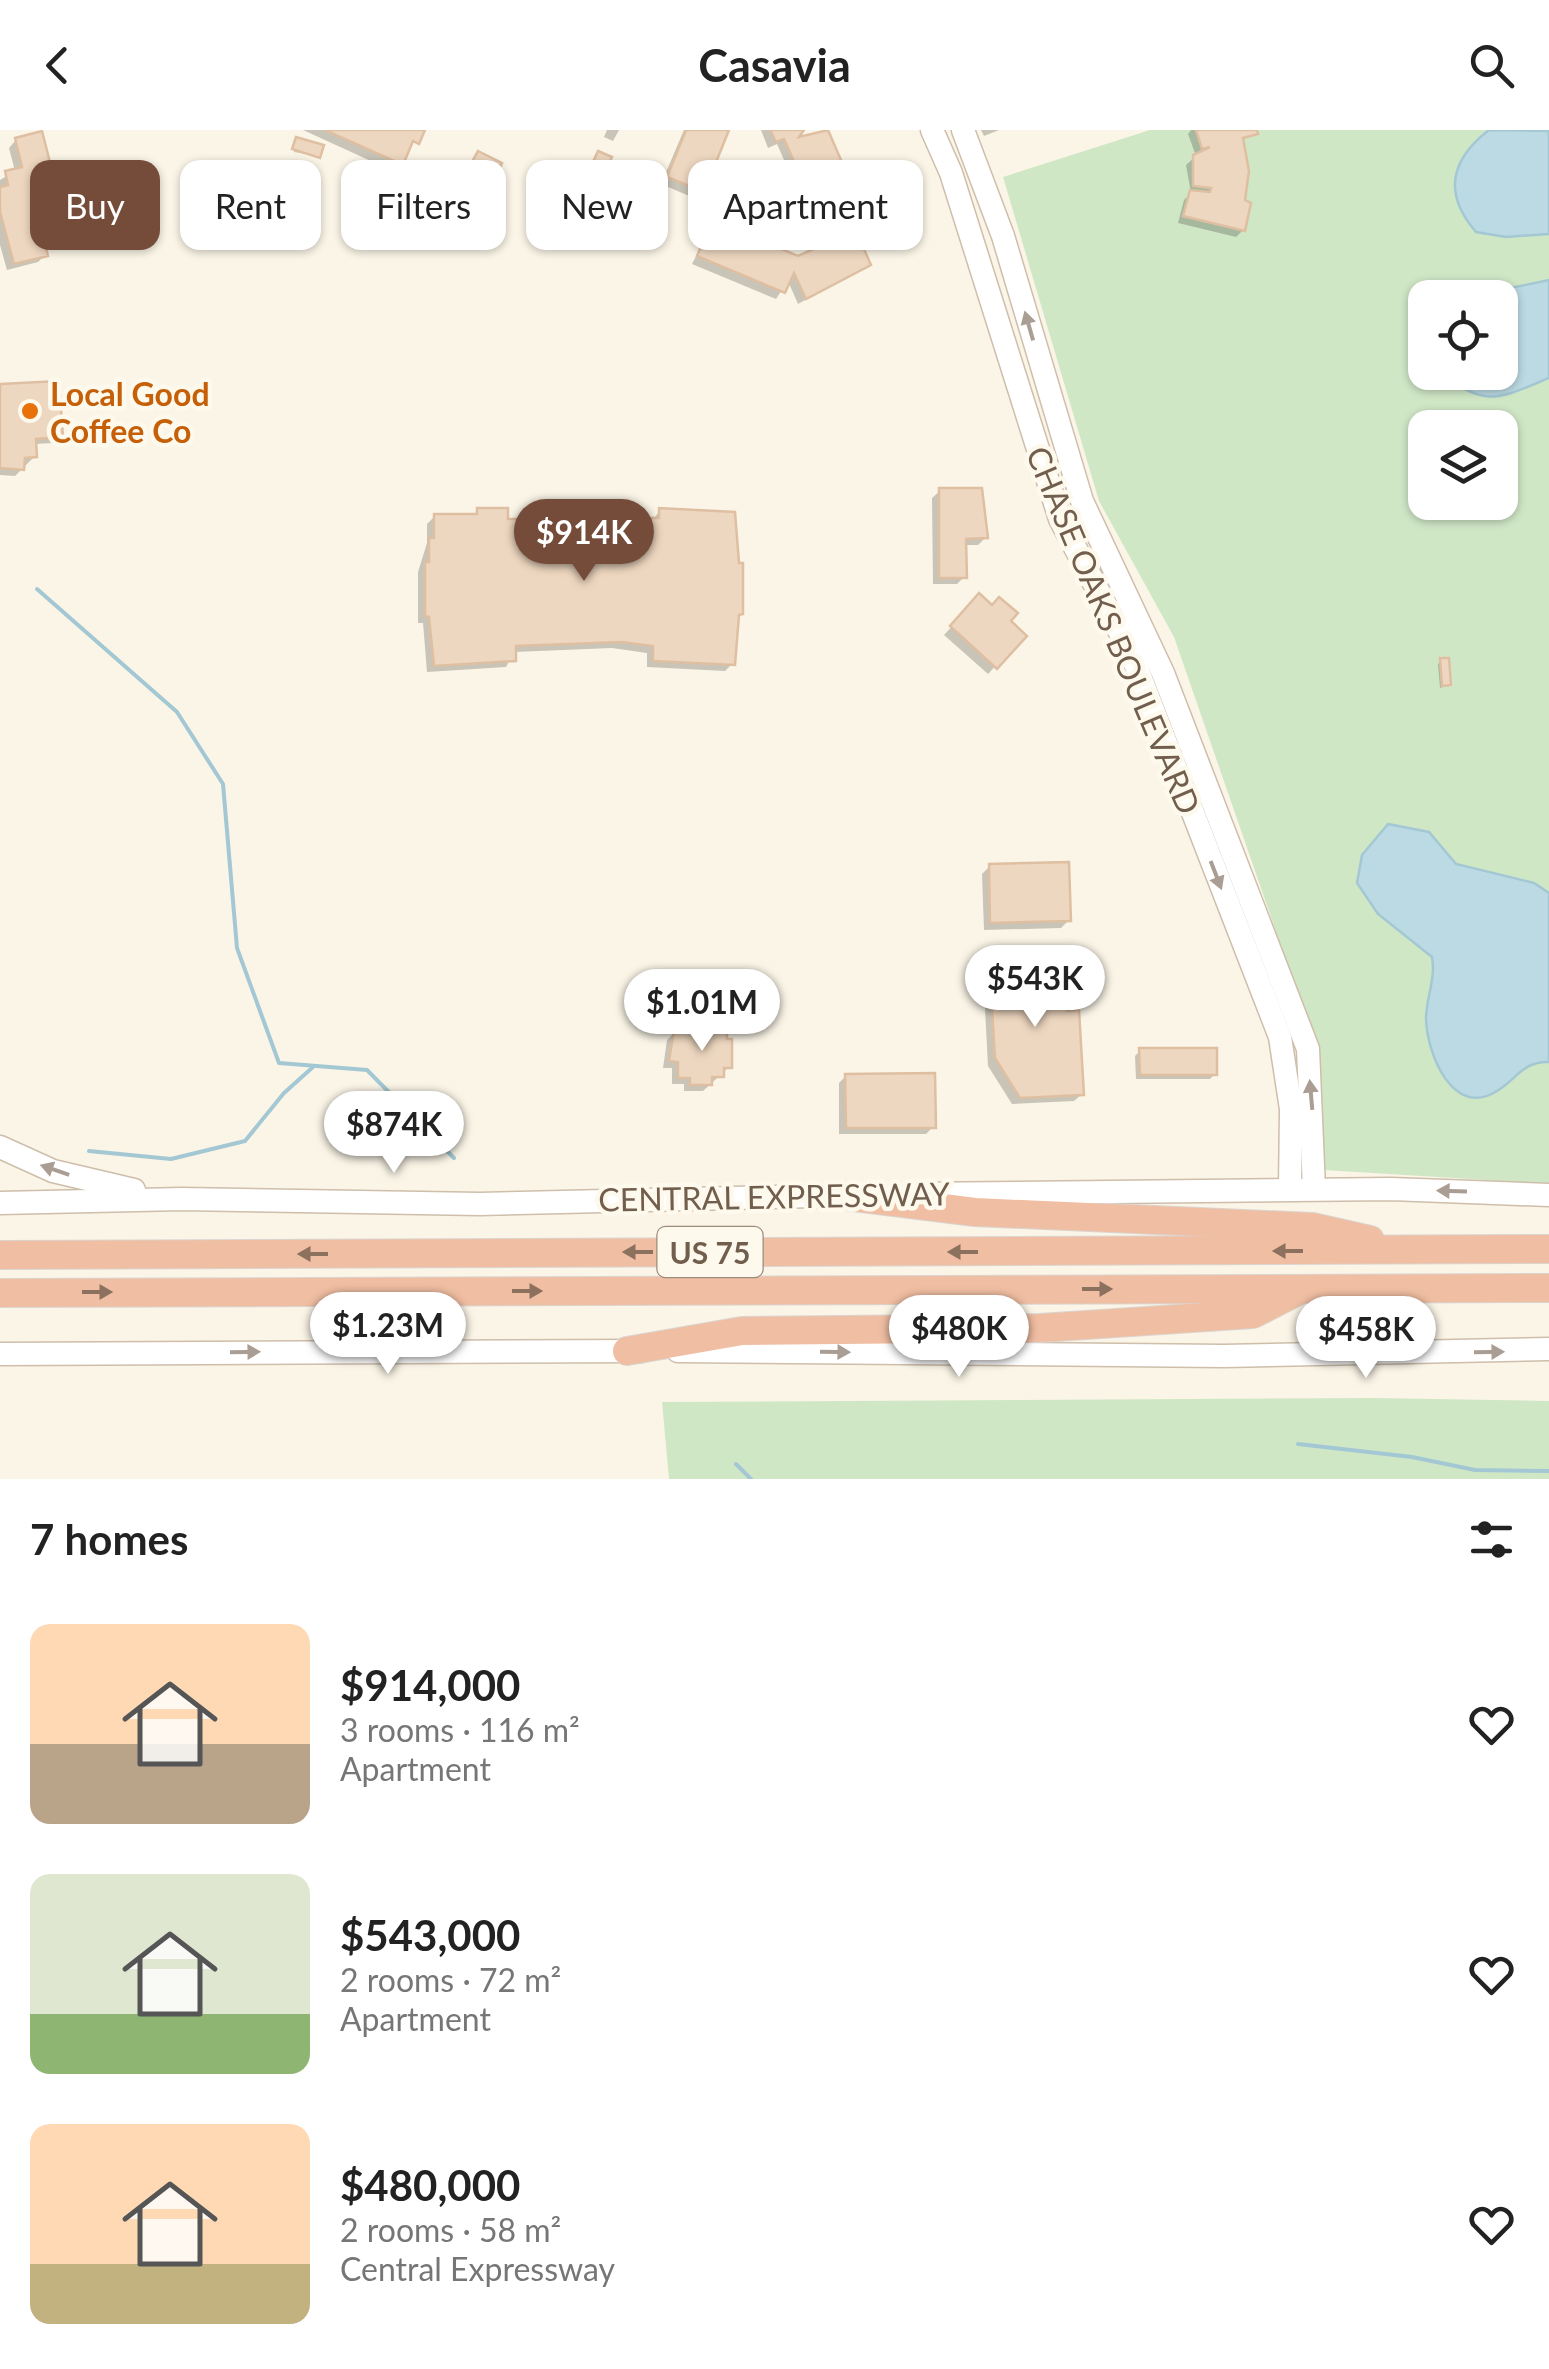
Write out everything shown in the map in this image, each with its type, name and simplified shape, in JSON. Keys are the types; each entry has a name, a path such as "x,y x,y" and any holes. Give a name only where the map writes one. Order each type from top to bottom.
{"highway":[{"path":"838,1195 975,1212 1312,1227 1421,1251"},
{"name":"CENTRAL EXPRESSWAY","path":"0,1255 1549,1249"},
{"name":"US 75","path":"0,1293 1549,1288"},
{"path":"627,1351 742,1332 1040,1328 1253,1314 1302,1289"}],"main road":[{"name":"CHASE OAKS BOULEVARD","path":"932,130 952,173 1060,520 1140,649 1262,923 1308,1049 1314,1189"},
{"name":"CHASE OAKS BOULEVARD","path":"963,130 1003,236 1082,501 1140,649 1238,931 1280,1037 1291,1110 1290,1189"},
{"path":"1017,384 1043,375"},
{"path":"1238,931 1262,923"},
{"path":"0,1146 53,1171 182,1198"},
{"name":"CENTRAL EXPRESSWAY","path":"0,1203 182,1198 480,1204 1290,1189 1549,1195"},
{"path":"0,1354 627,1351 1224,1356 1549,1350"},
{"path":"0,1366 147,1355"}],"green space":[{"path":"1150,130 1549,130 1549,1184 1324,1170 1316,1047 1174,637 1099,501 1003,177"},
{"path":"1373,1398 1549,1401 1549,1479 669,1479 662,1402"}],"water":[{"path":"1489,130 1549,131 1549,234 1506,237 1476,232 1465,218 1455,191 1459,165"},
{"path":"1549,280 1549,378 1517,391 1504,395 1470,392 1466,390 1518,390 1518,287"},
{"path":"1388,824 1429,832 1456,864 1534,883 1549,893 1549,1062 1526,1068 1497,1091 1481,1097 1455,1090 1445,1079 1431,1049 1426,1019 1432,957 1378,914 1357,883 1362,855"}],"building":[{"path":"325,130 425,130 419,144 413,141 405,160 392,160"},
{"path":"686,130 729,130 717,160 688,160 688,186 668,175"},
{"path":"770,130 804,130 799,137 828,130 841,160 793,160 784,139 776,142"},
{"path":"1196,130 1257,130 1258,134 1243,138 1249,171 1245,200 1251,203 1245,231 1183,216 1190,190 1210,192 1211,188 1193,186 1193,155 1210,147 1202,149"},
{"path":"42,131 49,160 30,160 30,250 47,250 48,256 14,264 0,212 0,187 8,185 5,171 22,167 15,138"},
{"path":"296,137 324,145 320,158 292,149"},
{"path":"478,151 496,160 473,160"},
{"path":"598,151 612,157 611,160 594,160"},
{"path":"700,250 784,250 798,256 811,250 864,250 871,265 806,299 794,273 785,293 697,256"},
{"name":"Local Good Coffee Co","path":"59,381 63,437 36,439 37,457 25,458 24,470 0,468 0,384"},
{"path":"939,488 982,488 988,538 966,539 967,578 939,578"},
{"path":"477,508 508,508 508,519 538,519 538,510 630,510 630,518 659,518 659,508 735,512 739,563 743,563 743,614 739,615 735,665 653,661 653,646 621,642 516,646 516,661 434,666 429,617 425,616 425,562 429,562 429,538 434,538 434,514 477,514"},
{"path":"979,593 992,605 999,597 1018,613 1011,621 1027,636 997,669 950,626"},
{"path":"1440,658 1449,658 1451,685 1442,686"},
{"path":"1069,862 1071,921 990,923 989,864"},
{"path":"1051,954 1052,962 1042,972 1066,997 1067,1011 1079,1010 1084,1095 1020,1098 995,1058 989,961"},
{"path":"716,1023 727,1025 727,1039 732,1039 732,1068 724,1068 724,1077 712,1077 712,1085 690,1085 690,1078 678,1078 678,1062 669,1061 674,1030 716,1028"},
{"path":"1139,1048 1217,1048 1217,1075 1140,1075"},
{"path":"935,1073 936,1128 846,1128 845,1074"}],"waterway":[{"path":"37,589 177,712 223,784 237,948 279,1063 367,1070 454,1158"},
{"path":"89,1151 171,1159 245,1141 284,1093 313,1067"},
{"path":"1298,1444 1412,1457 1475,1470 1549,1471"},
{"path":"736,1464 751,1479"}],"place":[{"name":"Local Good Coffee Co","path":"30,411"}]}
